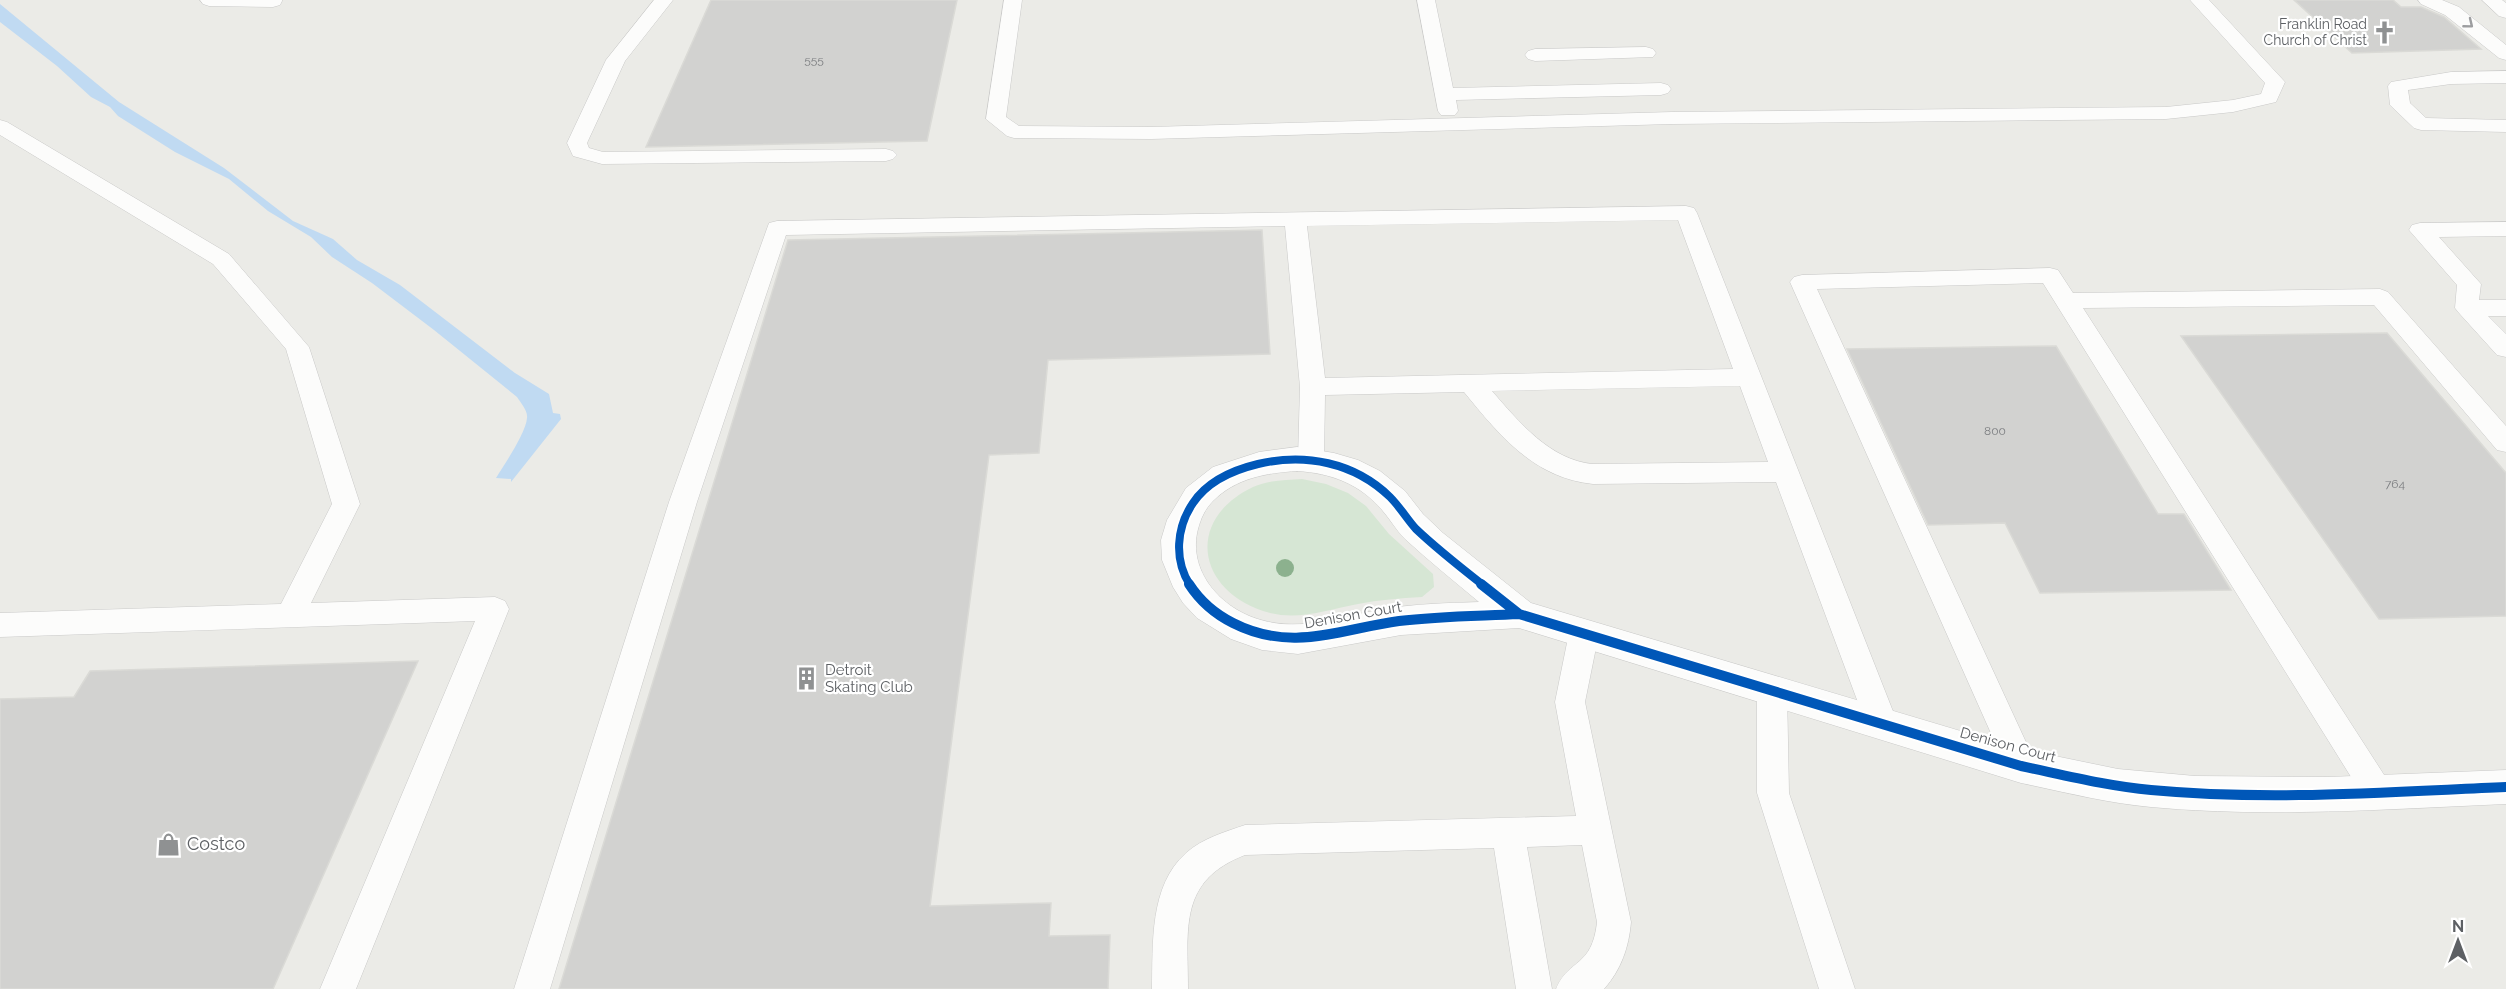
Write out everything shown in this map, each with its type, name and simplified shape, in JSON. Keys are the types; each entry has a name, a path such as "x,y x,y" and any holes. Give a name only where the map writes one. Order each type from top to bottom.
{"street":[{"name":"Denison Court","path":"1519,614 1418,531 1390,497 1372,481 1349,469 1311,459 1270,460 1244,466 1222,477 1202,492 1188,510 1179,530 1178,552 1182,573 1194,594 1212,612 1236,626 1264,635 1294,640 1323,638 1401,621 1519,614 2021,766 2085,780 2150,790 2258,794 2506,788"}],"lane":[{"path":"209,0 273,1"},
{"path":"664,0 616,60 577,142 580,152 602,158 886,155"},
{"path":"1013,0 996,120 1014,132 1151,133 1672,118 2166,113 2233,106 2269,98 2276,82 2199,0"},
{"path":"1425,0 1451,124"},
{"path":"2427,0 2452,10 2506,54"},
{"path":"2491,0 2506,12"},
{"path":"1535,55 1646,53"},
{"path":"2506,77 2451,78 2398,86 2400,105 2421,124 2506,126"},
{"path":"1445,94 1661,89"},
{"path":"0,126 221,259 297,347 346,504 290,616"},
{"path":"532,989 683,502 777,228 1686,213 1882,724"},
{"path":"1295,218 1313,387 1311,459"},
{"path":"2506,229 2420,230 2469,284 2467,309 2506,349"},
{"path":"2021,766 1803,282 2049,275 2377,791"},
{"path":"2067,301 2380,297 2506,443"},
{"path":"2467,309 2506,308"},
{"path":"1313,387 1750,377"},
{"path":"1471,383 1492,410 1546,458 1565,470 1593,474 1787,472"},
{"path":"0,625 495,609 338,989"},
{"path":"1574,989 1597,972 1614,936 1614,922 1570,702 1584,633"},
{"path":"1772,690 1773,793 1837,989"},
{"path":"1170,989 1171,925 1177,893 1195,866 1218,849 1245,840 1595,830"},
{"path":"1508,833 1534,989"}],"green space":[{"path":"1302,479 1326,484 1348,493 1366,506 1389,534 1433,574 1434,587 1422,597 1374,601 1299,615 1263,611 1241,600 1224,586 1213,570 1208,552 1209,534 1217,517 1231,501 1253,487 1283,480"}],"water":[{"path":"0,4 119,102 224,168 293,221 333,239 357,260 400,285 515,373 549,394 553,413 560,414 561,419 511,482 511,479 496,478 526,424 524,407 517,397 372,283 332,257 311,237 268,211 229,179 175,152 118,116 110,107 91,97 57,66 0,22"}],"building":[{"path":"711,0 957,0 927,141 646,147"},
{"name":"Franklin Road Church of Christ","path":"2294,0 2393,0 2401,7 2421,7 2444,17 2481,49 2352,53"},
{"name":"Detroit Skating Club","path":"1262,230 1270,354 1048,360 1039,453 989,455 930,906 1051,903 1049,936 1110,935 1108,989 559,989 788,240"},
{"path":"2387,333 2506,473 2506,616 2379,619 2181,336"},
{"path":"2056,346 2158,514 2184,514 2231,590 2040,593 2005,523 1928,525 1847,349"},
{"name":"Costco","path":"418,661 273,989 0,989 0,699 74,697 90,671"}],"cycle path":[{"path":"1297,459 1346,468 1369,480 1393,500 1411,523 1431,542 1519,614 1401,621 1315,638 1298,639 1262,635 1244,629 1209,608 1185,578 1179,560 1178,540 1192,504 1214,482 1236,471 1272,461 1297,459"},
{"path":"1519,614 2021,766 2102,783 2151,790 2239,795 2506,787"}],"place":[{"name":"Franklin Road Church of Christ","path":"2385,32"},
{"name":"Detroit Skating Club","path":"807,679"},
{"name":"Costco","path":"169,844"}]}
